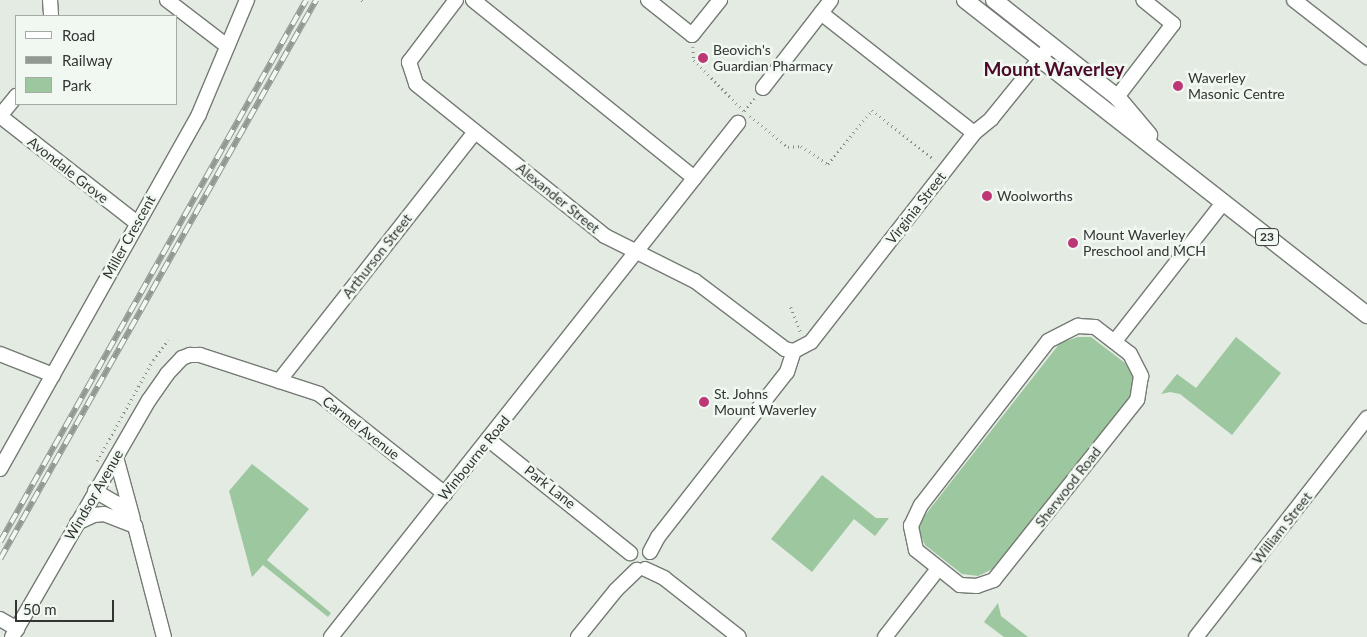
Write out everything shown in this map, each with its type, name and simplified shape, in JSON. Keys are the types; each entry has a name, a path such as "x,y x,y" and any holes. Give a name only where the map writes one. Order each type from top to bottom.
{"main road":[{"name":"23","path":"966,0 1117,97 1168,158"},
{"name":"23","path":"994,0 1106,111 1367,315"},
{"path":"1106,111 1117,97"}],"street":[{"path":"50,0 51,15"},
{"path":"167,0 227,46"},
{"name":"Miller Crescent","path":"0,469 199,114 247,0"},
{"name":"Alexander Street","path":"456,0 416,50 409,62 410,73 416,84 604,236 632,253 696,281 789,350"},
{"path":"473,0 694,178"},
{"path":"648,0 692,35 720,0"},
{"path":"763,88 831,0"},
{"path":"1117,97 1173,24 1143,0"},
{"path":"1294,0 1367,58"},
{"path":"821,13 974,133"},
{"name":"Virginia Street","path":"789,350 811,342 974,133 991,119 1045,52"},
{"path":"0,116 15,97"},
{"name":"Avondale Grove","path":"0,116 137,223"},
{"name":"Winbourne Road","path":"331,637 489,440 615,279 632,253 741,117"},
{"name":"Arthurson Street","path":"279,381 475,132"},
{"path":"1115,341 1224,203"},
{"name":"Sherwood Road","path":"1078,326 1095,327 1115,341 1130,354 1141,376 1137,400 994,580 977,586 960,585 916,550 911,526 922,505 1048,341 1078,326"},
{"path":"578,637 787,372 789,350"},
{"path":"0,354 53,375"},
{"name":"Carmel Avenue","path":"182,358 200,355 319,394 445,494"},
{"name":"Windsor Avenue","path":"14,633 149,400 182,358"},
{"name":"William Street","path":"1196,637 1367,418"},
{"name":"Park Lane","path":"489,440 739,637"},
{"path":"116,457 164,637"},
{"path":"95,491 116,503 134,526"},
{"path":"77,523 94,515 104,514 134,526"},
{"path":"885,637 938,569"},
{"path":"0,619 14,633"}],"path":[{"path":"692,35 694,60 741,117 788,147 801,146 828,164 872,110 946,169"},
{"path":"741,117 763,88"},
{"path":"791,307 801,333"}],"green space":[{"path":"1078,337 1091,337 1125,363 1132,375 1132,395 993,569 978,576 962,574 925,545 919,531 922,519 1060,343"},
{"path":"1236,337 1281,373 1232,435 1180,394 1170,392 1161,394 1177,374 1196,388"},
{"path":"252,464 309,509 267,560 331,613 328,617 263,565 252,577 229,491"},
{"path":"822,475 876,518 889,518 875,536 854,519 812,572 771,539"},
{"path":"998,603 1001,616 1028,637 1004,637 984,622"}],"railway":[{"path":"0,542 306,0"},
{"path":"0,559 316,0"}],"place":[{"name":"Beovich's Guardian Pharmacy","path":"703,58"},
{"name":"Waverley Masonic Centre","path":"1178,86"},
{"name":"Woolworths","path":"987,196"},
{"name":"Mount Waverley Preschool and MCH","path":"1073,243"},
{"name":"St. Johns Mount Waverley","path":"704,402"}],"district":[{"name":"Mount Waverley","path":"1054,69"}]}
